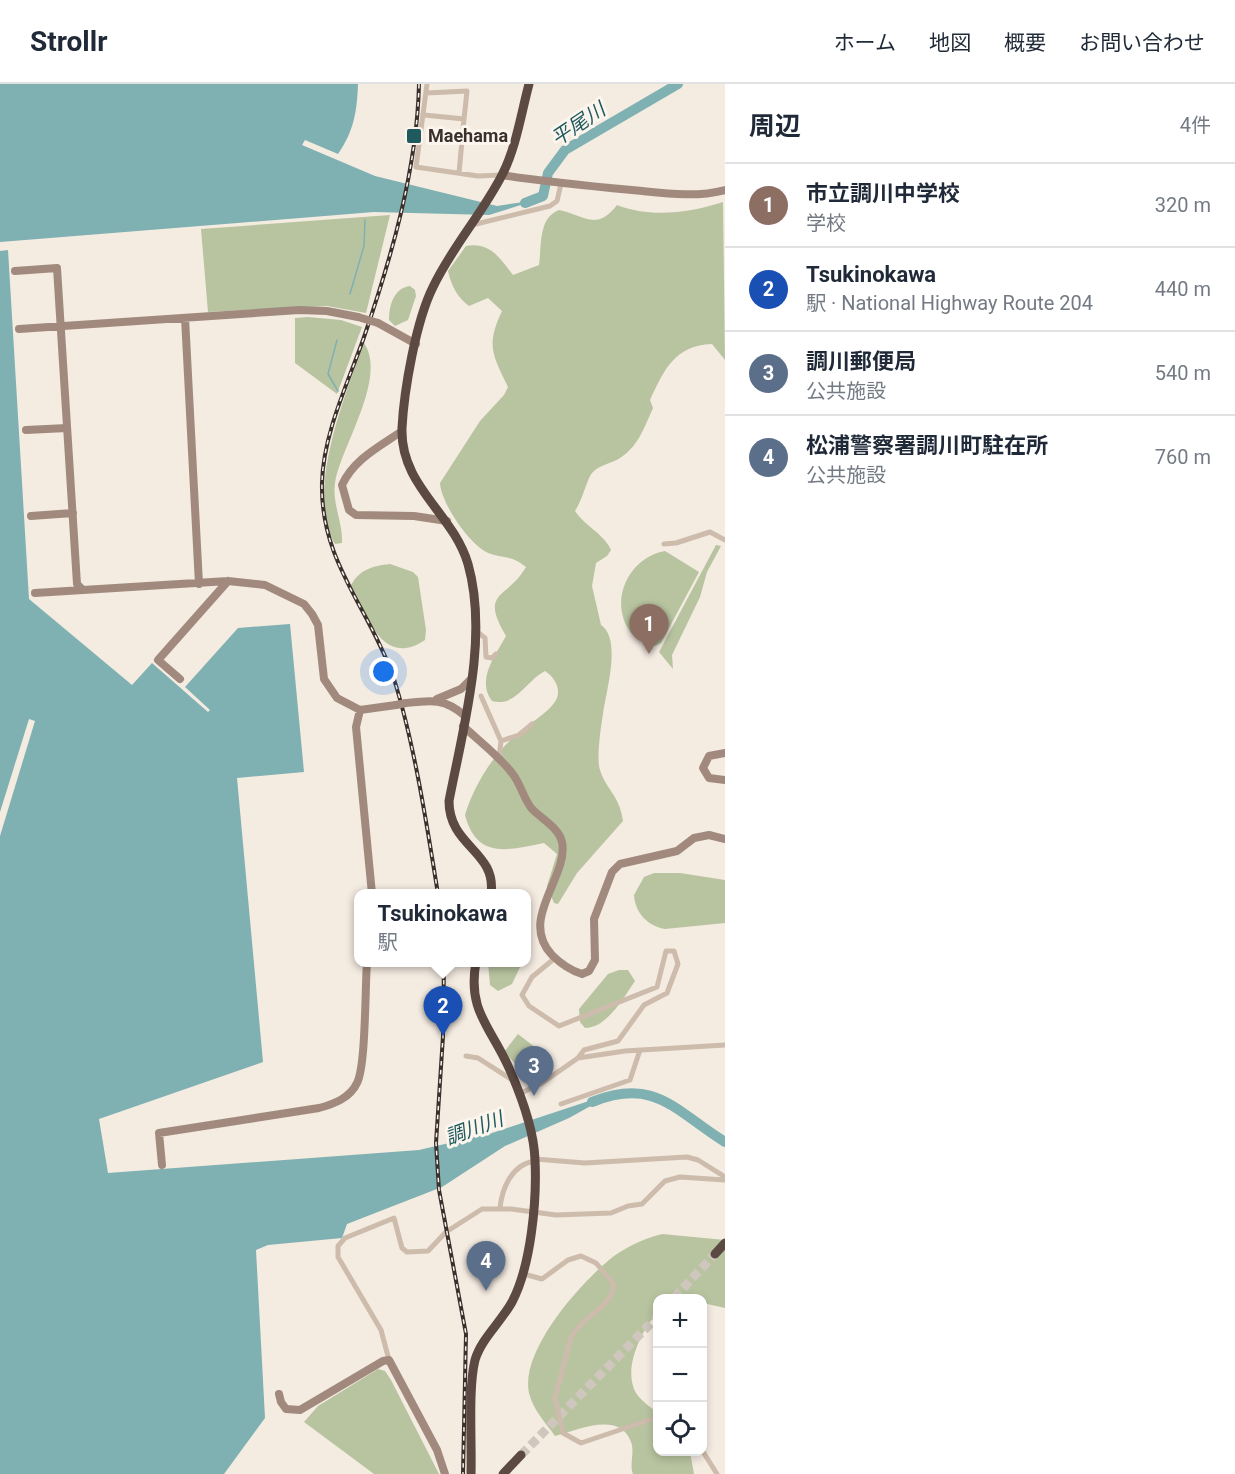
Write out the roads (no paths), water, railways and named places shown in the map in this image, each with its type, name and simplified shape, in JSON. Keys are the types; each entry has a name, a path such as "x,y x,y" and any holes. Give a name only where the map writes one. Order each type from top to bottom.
{"highway":[{"path":"491,889 490,871 483,859 459,836 449,813 472,678 476,631 468,565 447,520 411,475 402,430 416,344 432,288 502,175 529,84"},
{"path":"471,1474 476,1360 512,1302 524,1274 529,1253 535,1160 532,1138 515,1082 476,1004 473,991 476,967"},
{"path":"720,1254 725,1243"},
{"path":"503,1474 523,1456 510,1474"}],"street":[{"path":"427,84 416,167 478,176 502,175 543,182 686,194 725,190"},
{"path":"426,93 468,87 464,118 464,147 459,173"},
{"path":"424,115 464,118"},
{"path":"472,222 550,206 557,201 558,183"},
{"path":"15,271 57,268 77,584 83,590"},
{"path":"19,329 299,310 327,311 358,316 378,323 416,344"},
{"path":"185,318 199,584"},
{"path":"26,430 67,428"},
{"path":"402,430 357,462 348,472 342,485 349,510 356,515 414,516 447,520"},
{"path":"31,516 73,513"},
{"path":"664,544 676,543 710,532 725,540"},
{"path":"180,679 158,660 228,581"},
{"path":"35,593 228,581 265,585 304,604 318,625 324,679 328,687 337,698 360,710 437,699 461,689 472,678"},
{"path":"476,631 485,638 486,657 492,658 496,654"},
{"path":"481,696 501,741 499,758"},
{"path":"437,699 449,703 465,716"},
{"path":"360,710 356,727 372,889"},
{"path":"501,741 519,735 532,724"},
{"path":"463,726 499,758 519,783 531,808 556,830 562,842 562,854 543,910 540,928 547,949 570,970 582,975 589,970 595,960 594,920 612,872 620,864 677,851 694,838 709,835 725,839"},
{"path":"725,753 709,756 703,768 709,778 725,780"},
{"path":"519,1094 542,1083 578,1058 584,1050 618,1041 644,1005 667,993 678,964 678,956 674,951 666,951 659,984 654,989 559,1026 529,1006 522,995 532,977 555,958"},
{"path":"162,1165 159,1134 320,1108 335,1104 347,1096 358,1083 367,967"},
{"path":"578,1058 640,1050 725,1045"},
{"path":"561,1104 630,1080 640,1050"},
{"path":"466,1056 478,1058 515,1082"},
{"path":"500,1208 506,1183 523,1164 535,1160 585,1163 687,1157 698,1160 725,1179"},
{"path":"445,1474 437,1450 389,1360 381,1330 338,1257 337,1251 342,1241 394,1218 402,1248 407,1252 428,1251 437,1239 482,1209 500,1208 575,1216 611,1213 628,1206 642,1204 665,1181 680,1177 725,1179"},
{"path":"524,1274 542,1279 568,1260 581,1256 596,1263 614,1283 612,1296 579,1325 571,1337 555,1398 563,1433 581,1443 653,1418"},
{"path":"279,1394 286,1409 300,1410 389,1360"},
{"path":"706,1456 717,1474"}],"water":[{"path":"0,84 358,84 354,120 348,137 338,154 305,140 302,145 375,176 497,206 537,200 489,215 374,212 0,242"},
{"path":"8,250 29,599 132,685 152,663 208,712 210,710 185,687 238,628 290,624 304,772 237,778 263,1062 99,1119 108,1173 419,1150 492,1133 604,1096 605,1098 569,1118 505,1146 442,1187 347,1224 342,1238 268,1245 256,1250 265,1418 224,1474 0,1474 0,251"}],"waterway":[{"name":"平尾川","path":"525,203 543,196 548,173 565,150 678,84"},
{"path":"350,294 364,246 365,220"},
{"path":"337,340 328,374 338,391"},
{"name":"調川川","path":"592,1102 614,1095 632,1093 648,1095 677,1109 725,1142"}],"tunnel":[{"path":"678,1294 715,1254"},
{"path":"521,1455 653,1321"}],"railway":[{"path":"419,84 413,149 401,214 363,340 331,429 323,465 322,483 323,511 337,560 383,651 401,701 419,784 437,889"},
{"path":"444,967 443,1036 436,1143 439,1190 466,1334 463,1474"}],"place":[{"name":"Maehama","path":"414,136"},
{"name":"市立調川中学校","path":"649,654"},
{"name":"Tsukinokawa","path":"443,1036"},
{"name":"調川郵便局","path":"534,1096"},
{"name":"松浦警察署調川町駐在所","path":"486,1291"}]}
